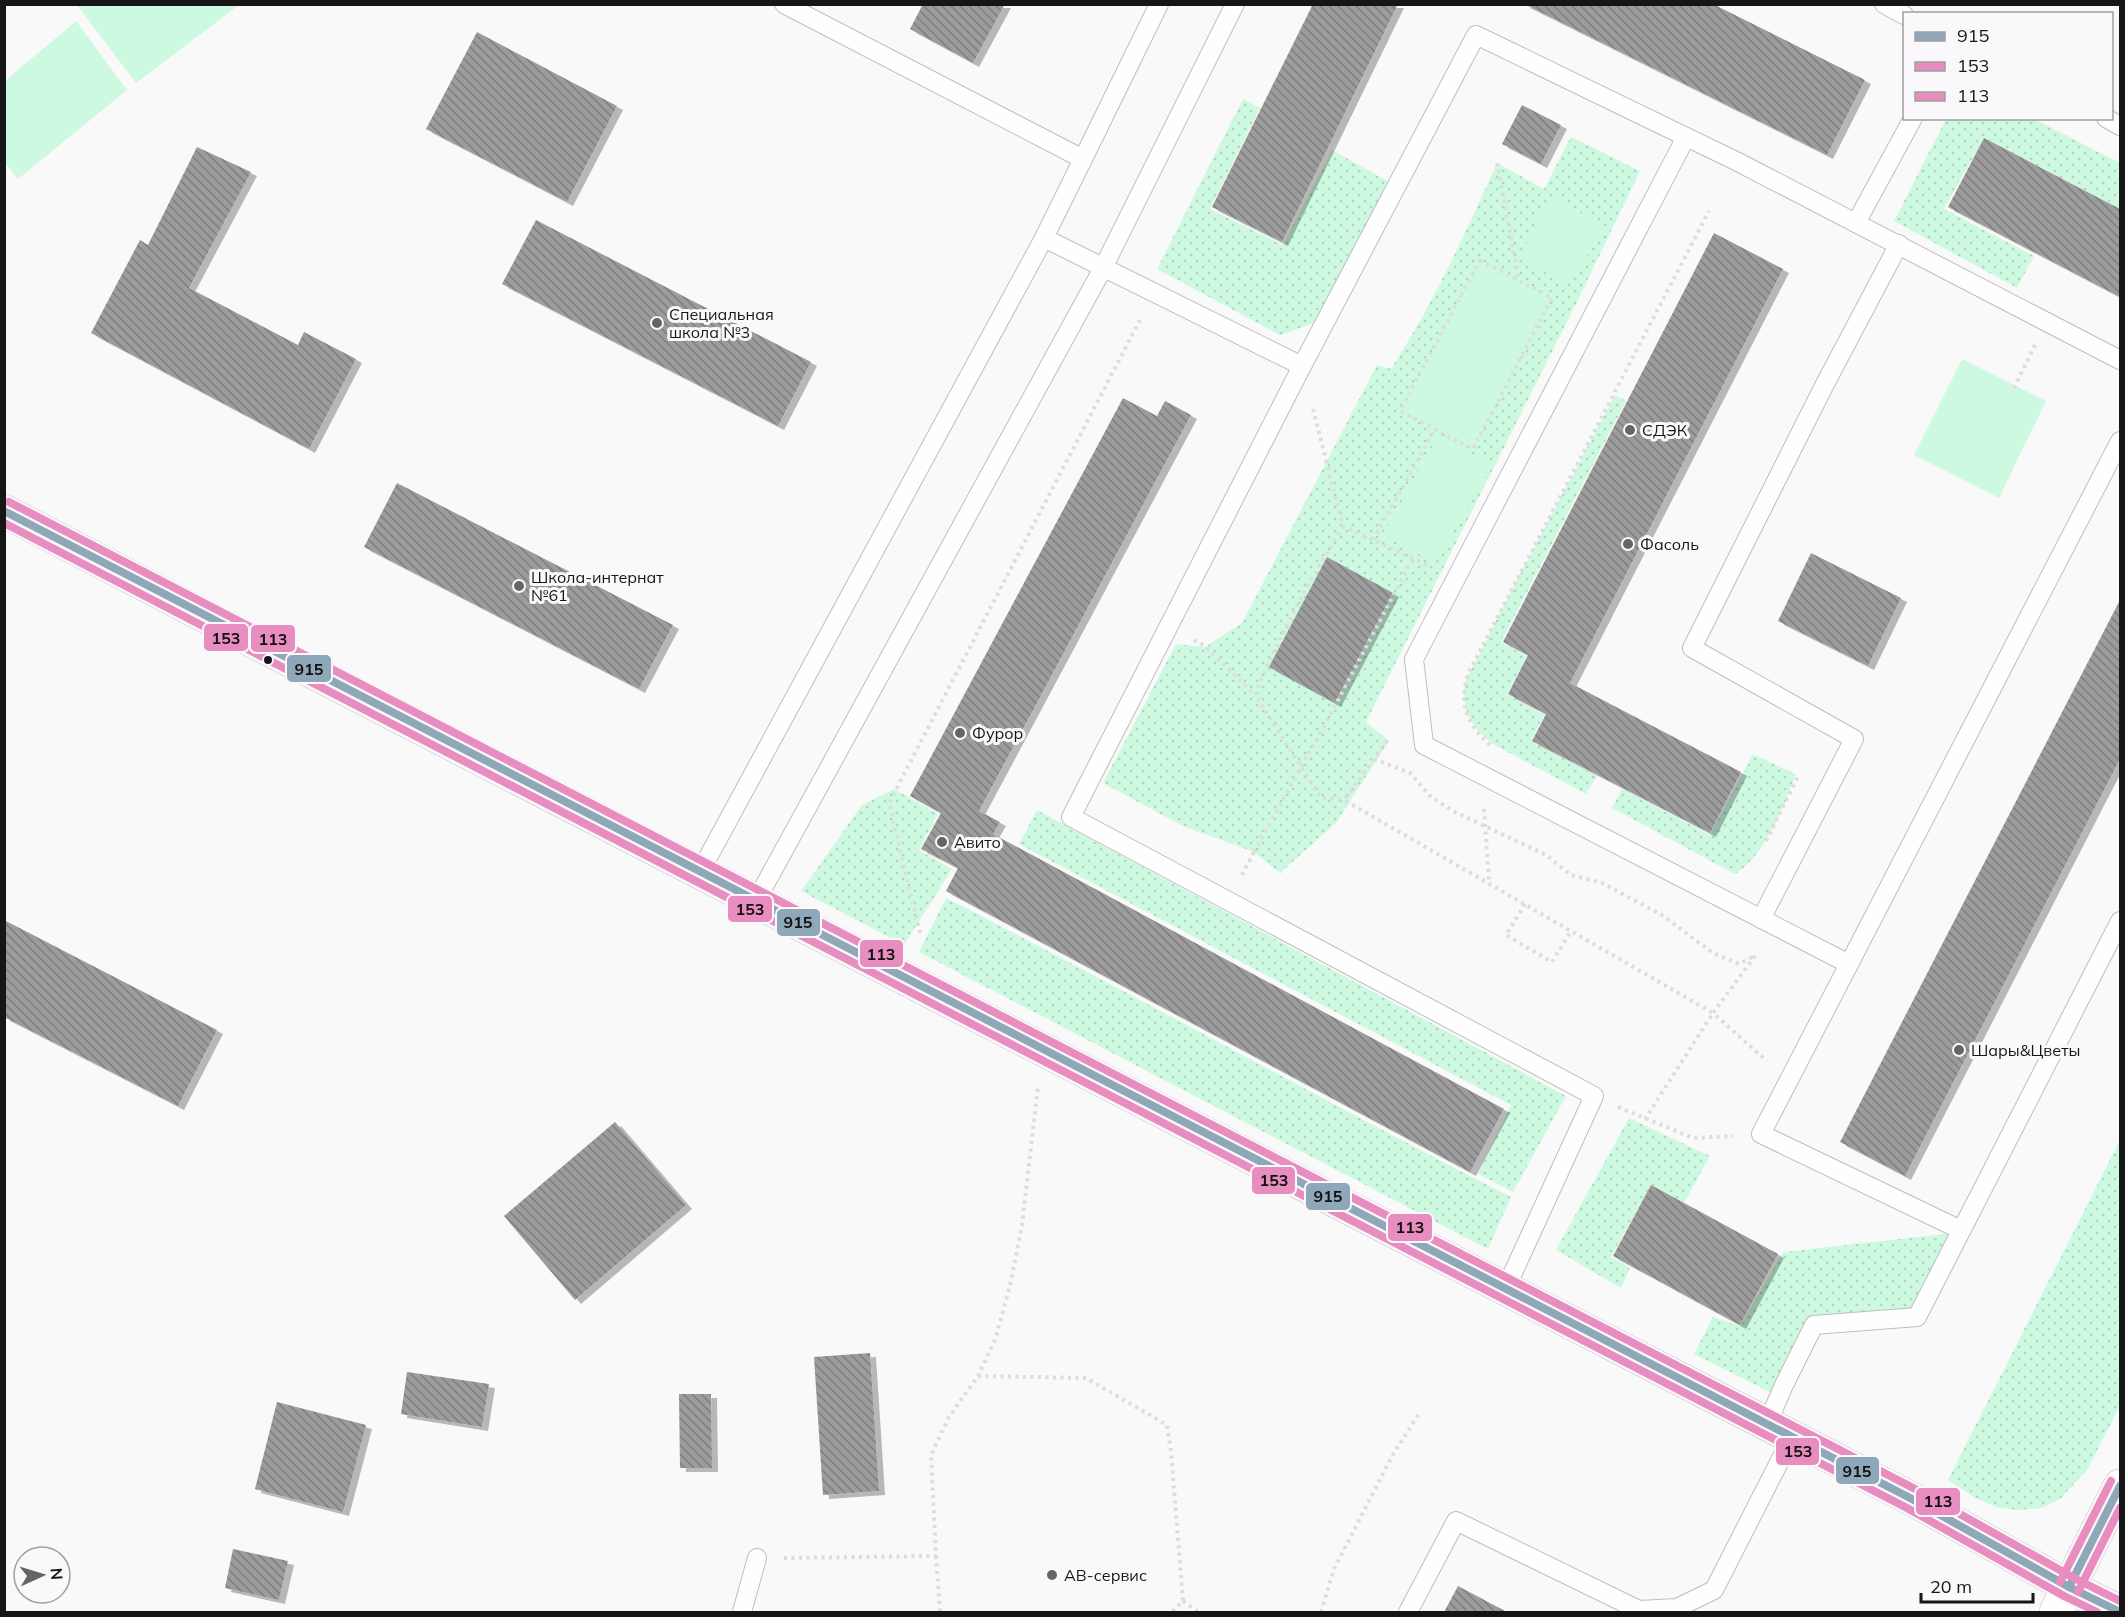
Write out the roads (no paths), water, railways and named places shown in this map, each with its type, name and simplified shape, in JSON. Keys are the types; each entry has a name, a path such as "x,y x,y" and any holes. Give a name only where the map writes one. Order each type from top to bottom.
{"street":[{"path":"4,511 1912,1499 2062,1600 2120,1612"},
{"path":"2062,1600 2121,1486"}],"lane":[{"path":"784,4 1083,159"},
{"path":"700,872 1044,238 1159,4"},
{"path":"756,901 1103,268 1234,4"},
{"path":"1884,4 1903,14"},
{"path":"1506,1288 1593,1096 1071,816 1302,366 1476,35 1899,244 2121,360"},
{"path":"1856,223 1912,120"},
{"path":"1686,137 1414,659 1425,745 1849,964"},
{"path":"1044,238 1302,366"},
{"path":"1761,918 1854,739 1692,648 1825,384 1899,244"},
{"path":"1960,1230 1761,1134 2121,441"},
{"path":"1408,1612 1456,1521 1640,1610 1677,1608 1714,1590 1779,1430 1814,1325 1917,1317 2121,921"},
{"path":"742,1612 757,1558"}],"place":[{"name":"Специальная школа №3","path":"657,323"},
{"name":"СДЭК","path":"1630,430"},
{"name":"Фасоль","path":"1628,544"},
{"name":"Школа-интернат №61","path":"519,586"},
{"name":"Фурор","path":"960,733"},
{"name":"Авито","path":"942,842"},
{"name":"Шары&Цветы","path":"1959,1050"},
{"name":"АВ-сервис","path":"1052,1575"}]}
